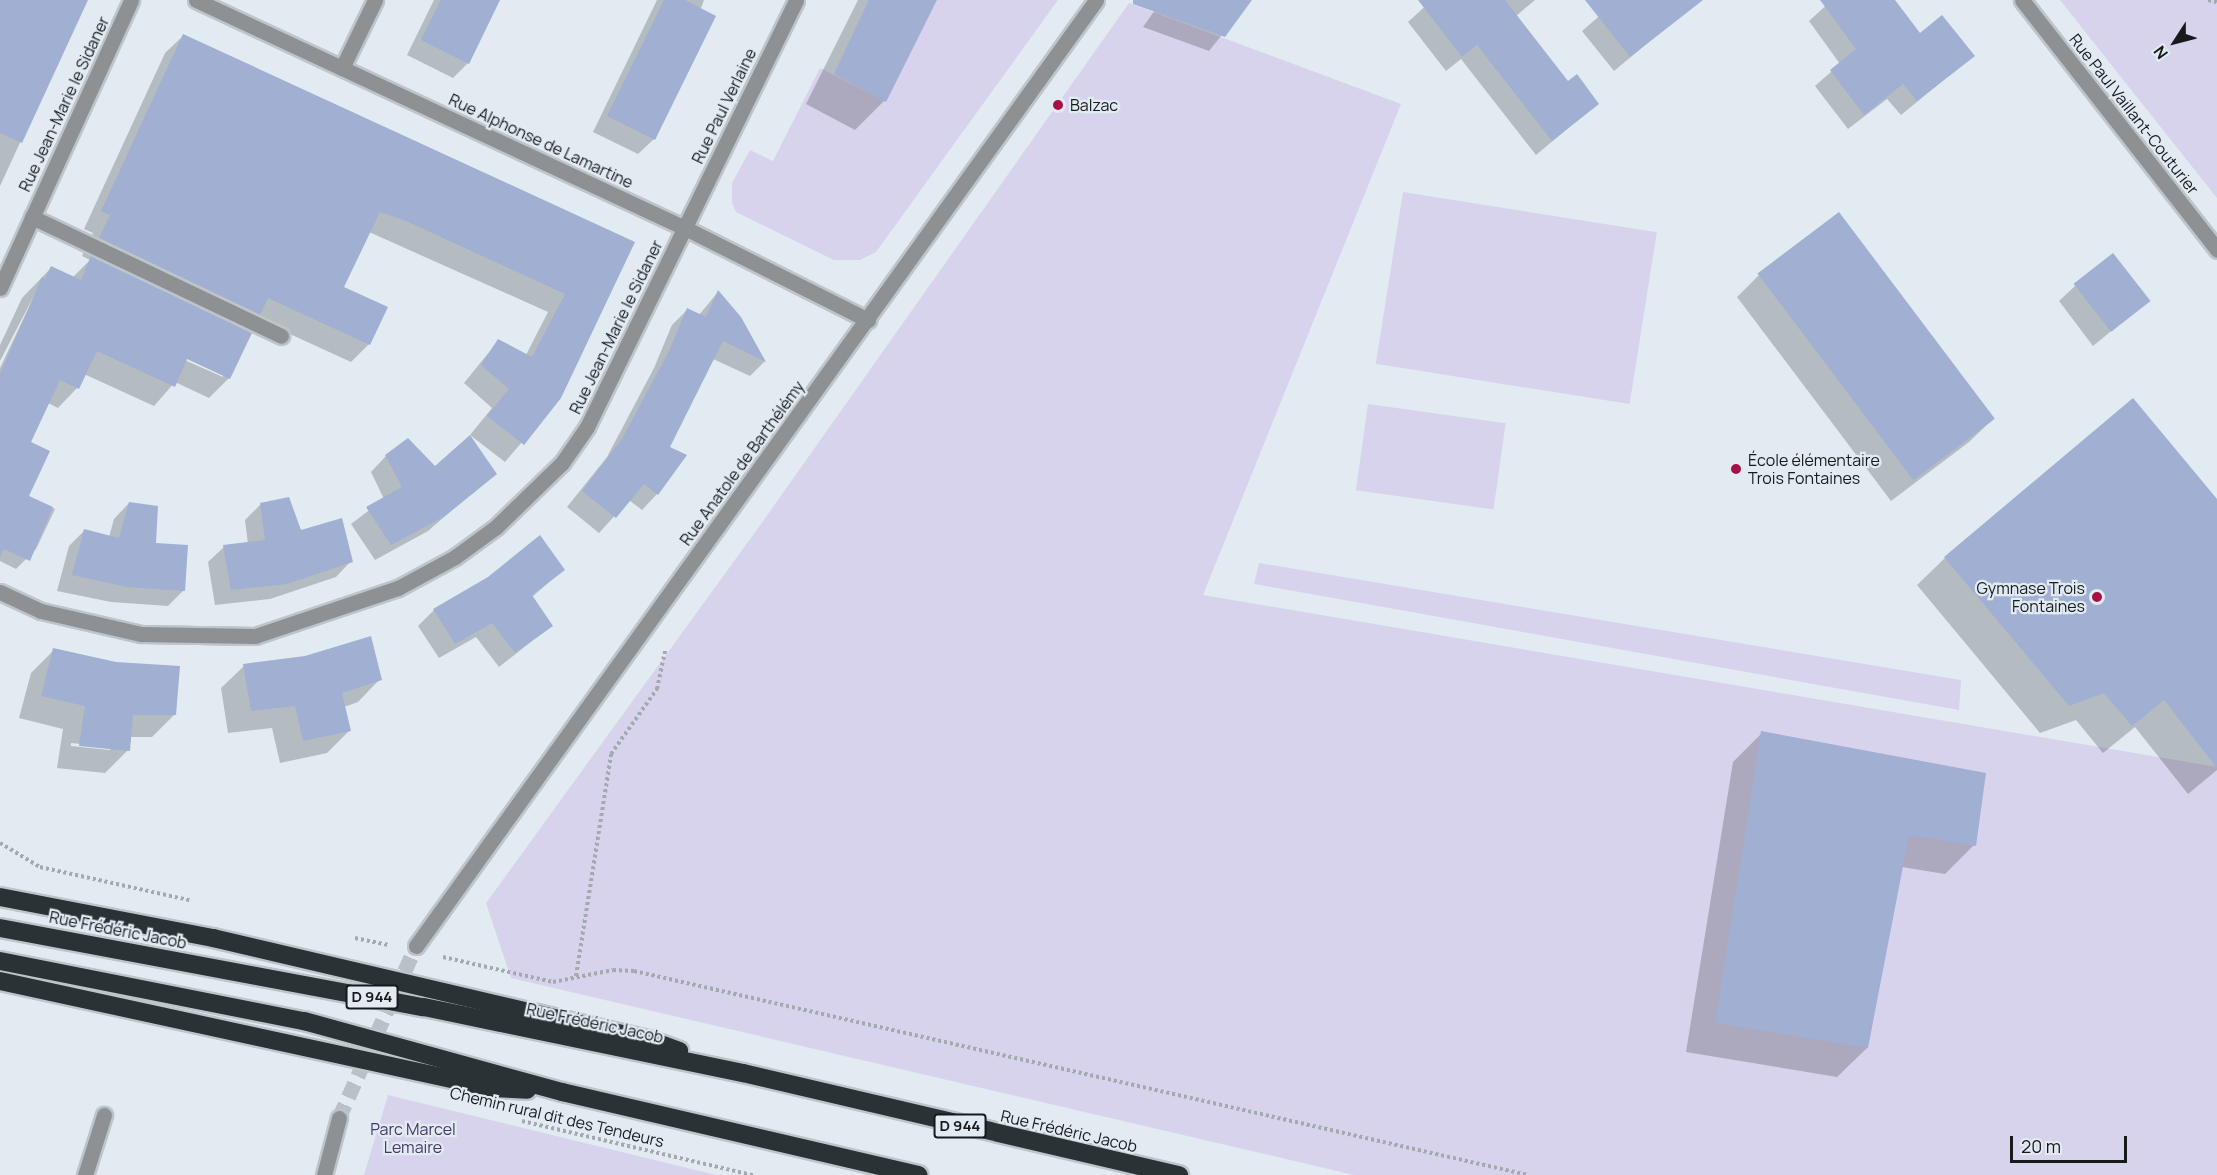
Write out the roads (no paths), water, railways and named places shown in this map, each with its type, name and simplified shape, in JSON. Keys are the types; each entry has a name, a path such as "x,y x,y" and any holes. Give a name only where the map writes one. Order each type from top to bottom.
{"highway":[{"path":"0,897 213,938 652,1041 742,1073"},
{"name":"Rue Frédéric Jacob","path":"0,928 424,1007 742,1073 1179,1175"},
{"name":"D 944","path":"0,961 304,1021 562,1092 918,1175"},
{"path":"0,981 493,1088 562,1092"}],"street":[{"name":"Rue Jean-Marie le Sidaner","path":"0,288 131,0"},
{"name":"Rue Alphonse de Lamartine","path":"196,0 685,228 868,320"},
{"path":"342,68 375,0"},
{"name":"Rue Paul Verlaine","path":"685,228 796,0"},
{"name":"Rue Anatole de Barthélémy","path":"416,946 1096,0"},
{"name":"Rue Paul Vaillant-Couturier","path":"2022,0 2217,250"},
{"path":"32,218 281,336"},
{"name":"Rue Jean-Marie le Sidaner","path":"0,592 41,611 141,634 255,636 398,588 455,557 496,527 562,463 606,392 685,228"},
{"path":"86,1175 104,1115"},
{"path":"324,1175 339,1118"}],"tunnel":[{"path":"339,1118 416,946"}],"place":[{"name":"Balzac","path":"1058,105"},
{"name":"École élémentaire Trois Fontaines","path":"1736,469"},
{"name":"Gymnase Trois Fontaines","path":"2097,597"}],"park label":[{"name":"Parc Marcel Lemaire","path":"413,1138"}]}
